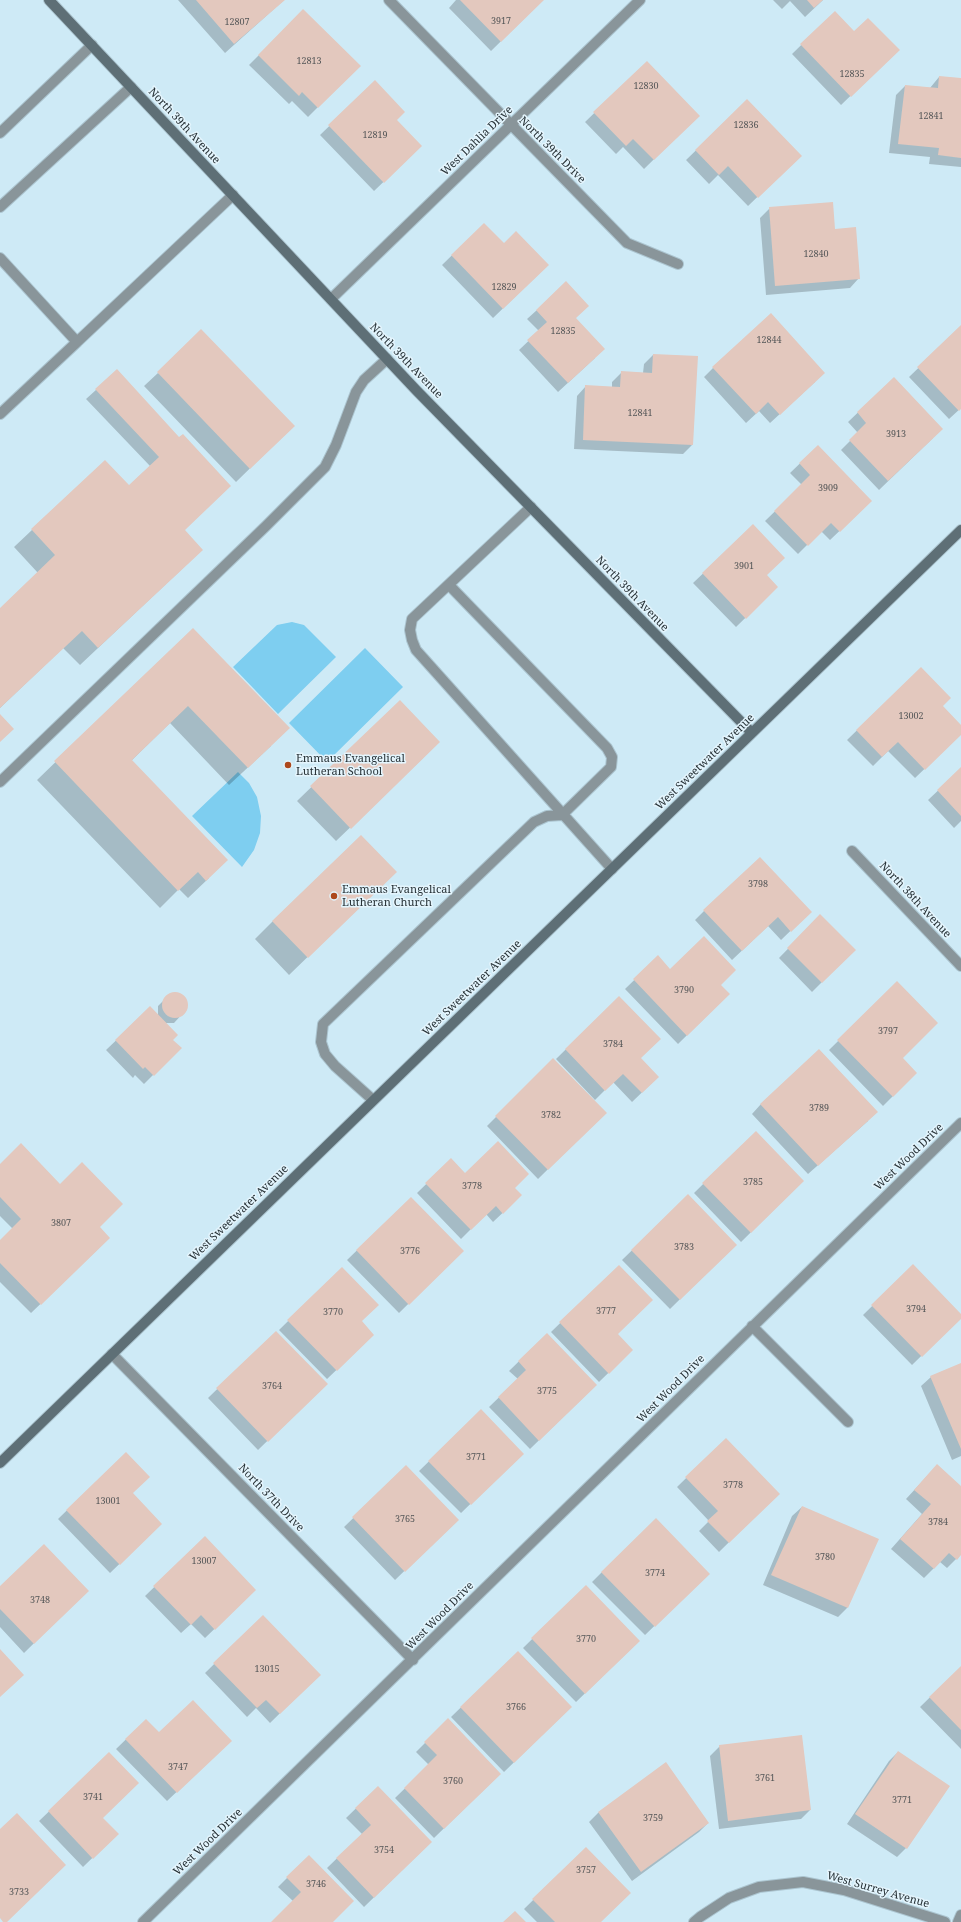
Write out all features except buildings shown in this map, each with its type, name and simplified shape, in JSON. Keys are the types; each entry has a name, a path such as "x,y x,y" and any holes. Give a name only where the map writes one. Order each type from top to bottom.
{"street":[{"name":"North 39th Avenue","path":"49,0 387,359 752,733"},
{"name":"North 39th Drive","path":"389,0 627,243 678,264"},
{"name":"West Dahlia Drive","path":"331,300 640,0"},
{"path":"0,133 92,45"},
{"path":"0,207 131,87"},
{"path":"0,414 233,195"},
{"path":"0,258 77,342"},
{"path":"0,782 266,526 325,467 336,445 356,392 364,380 387,359"},
{"path":"531,507 412,619 410,630 416,650 612,869"},
{"name":"West Sweetwater Avenue","path":"0,1463 961,530"},
{"path":"373,1100 335,1066 325,1054 321,1042 323,1024 534,822 547,816 562,814 611,767 612,757 606,748 449,585"},
{"name":"North 38th Avenue","path":"852,851 961,966"},
{"name":"West Wood Drive","path":"143,1922 413,1660 752,1326 961,1123"},
{"path":"752,1326 848,1422"},
{"name":"North 37th Drive","path":"112,1354 413,1660"},
{"name":"West Surrey Avenue","path":"694,1922 729,1898 759,1888 803,1882 844,1890 945,1922"},
{"path":"958,1922 961,1915"}],"shaded area":[{"path":"292,622 304,625 336,657 278,714 233,667 277,625"},
{"path":"365,648 403,687 327,762 289,723"},
{"path":"238,772 249,783 257,797 261,816 260,833 254,850 242,867 192,816"}],"place":[{"name":"Emmaus Evangelical Lutheran School","path":"288,765"},
{"name":"Emmaus Evangelical Lutheran Church","path":"334,896"}]}
